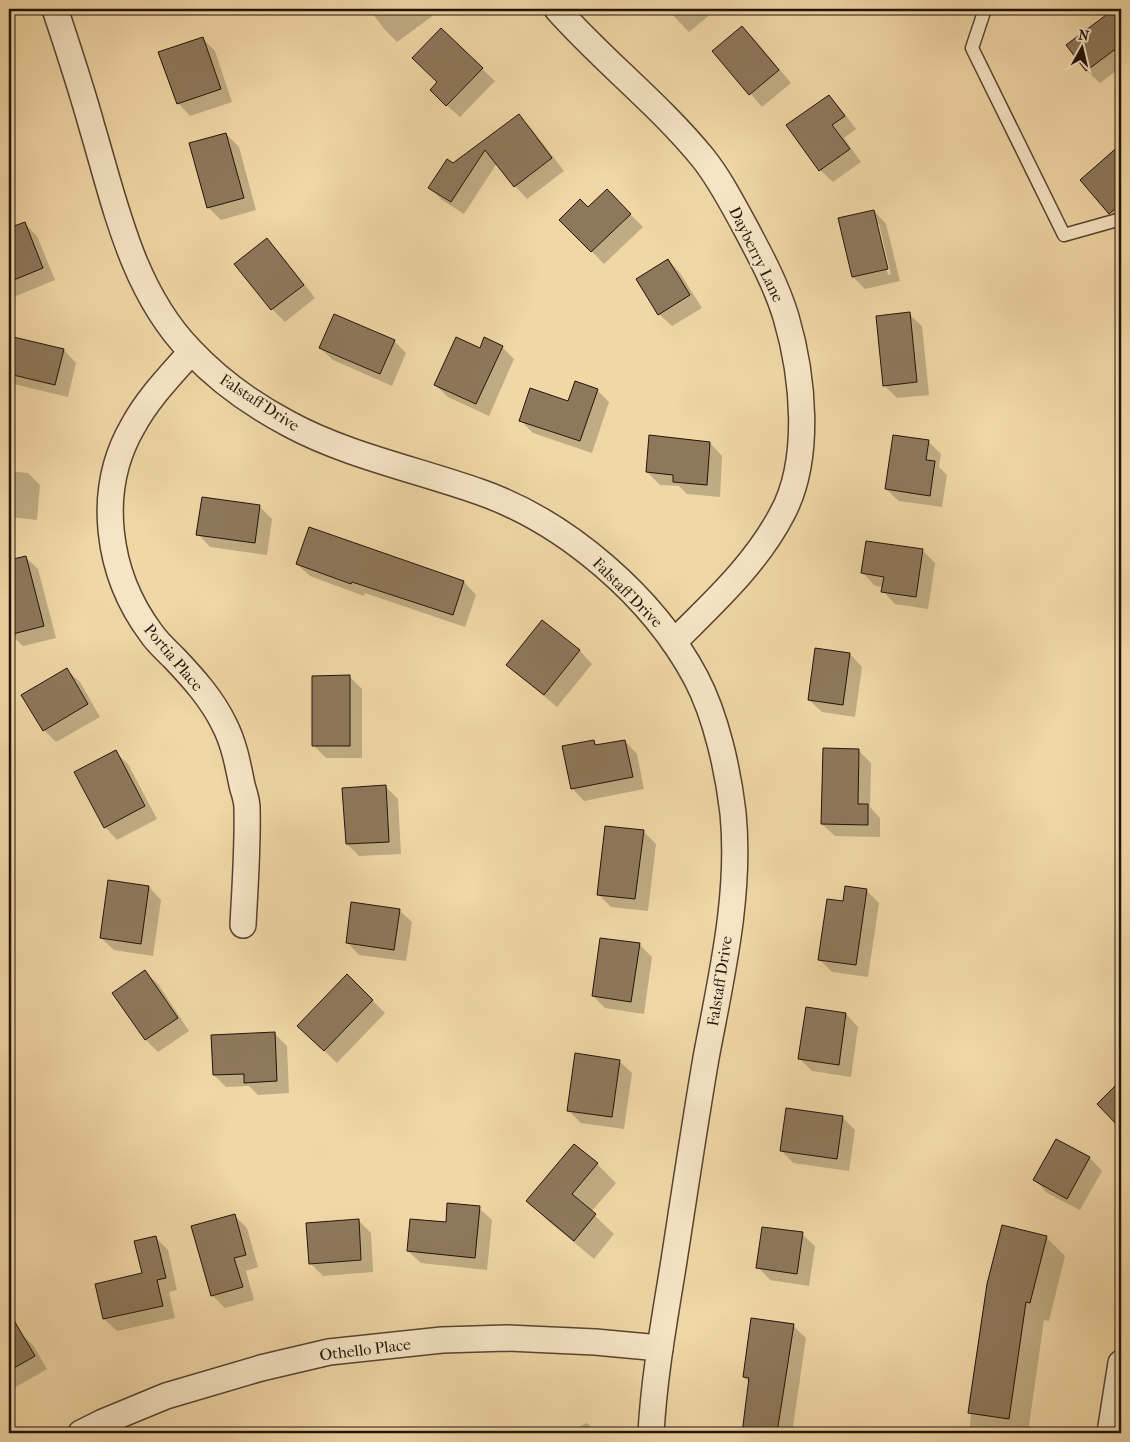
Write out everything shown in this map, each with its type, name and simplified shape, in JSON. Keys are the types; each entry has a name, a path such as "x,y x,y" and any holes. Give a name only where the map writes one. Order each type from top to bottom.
{"street":[{"name":"Falstaff Drive","path":"55,9 130,253 154,300 179,338 191,352 219,378 290,425 340,446 484,493 524,512 569,538 606,567 649,609 674,642 698,680 716,730 725,767 733,814 734,865 731,908 660,1348 652,1409 651,1433"},
{"name":"Dayberry Lane","path":"556,9 681,132 705,160 726,191 764,262 786,316 795,354 801,395 802,434 796,475 783,513 762,548 736,581 674,642"},
{"name":"Portia Place","path":"191,352 156,391 133,426 121,450 114,477 111,502 111,539 118,570 129,599 151,634 193,678 212,702 225,724 235,753 247,806 244,925"},
{"name":"Othello Place","path":"82,1433 103,1422 166,1396 261,1368 329,1352 442,1340 507,1338 595,1342 660,1348"},
{"path":"1110,1433 1121,1363"}],"lane":[{"path":"984,9 972,48 1064,235 1121,220"}],"building":[{"path":"1114,9 1121,9 1121,45 1086,71 1066,45"},
{"path":"742,26 779,70 749,95 712,51"},
{"path":"441,28 483,68 446,106 430,90 437,82 412,58"},
{"path":"203,37 221,89 177,104 158,52"},
{"path":"829,95 845,116 832,125 850,149 819,171 786,125"},
{"path":"519,114 552,158 514,187 485,150 451,202 428,188 447,159 453,163"},
{"path":"226,133 244,198 207,208 189,143"},
{"path":"1121,144 1121,204 1109,214 1080,180"},
{"path":"607,189 631,214 591,252 559,220 580,199 588,207"},
{"path":"874,210 888,269 852,277 838,218"},
{"path":"25,222 43,268 9,282 9,228"},
{"path":"267,238 304,285 271,310 234,264"},
{"path":"668,259 690,295 658,315 636,279"},
{"path":"910,312 917,382 883,386 876,316"},
{"path":"334,314 395,340 380,374 319,348"},
{"path":"9,336 64,349 55,385 9,374"},
{"path":"456,337 480,348 484,337 503,346 476,404 434,385"},
{"path":"575,381 598,389 580,441 519,421 530,388 568,401"},
{"path":"649,435 710,442 707,485 673,482 673,475 646,472"},
{"path":"893,435 929,440 926,460 935,461 930,496 885,489"},
{"path":"202,497 260,505 255,543 196,535"},
{"path":"309,527 464,581 453,615 352,582 351,584 296,564"},
{"path":"866,541 923,549 916,597 881,592 884,577 861,573"},
{"path":"26,556 44,626 9,635 9,560"},
{"path":"542,620 580,650 544,695 506,665"},
{"path":"815,648 850,653 843,705 808,700"},
{"path":"67,668 88,704 43,731 21,695"},
{"path":"350,675 350,746 312,746 312,676"},
{"path":"594,740 595,745 625,740 633,777 571,789 562,746"},
{"path":"823,748 859,749 858,804 868,804 868,825 821,824"},
{"path":"116,750 145,806 104,828 74,772"},
{"path":"386,785 389,842 346,844 342,788"},
{"path":"605,826 644,830 635,899 597,895"},
{"path":"108,880 149,886 141,944 100,938"},
{"path":"845,886 867,889 856,965 818,960 827,899 843,901"},
{"path":"351,902 400,909 394,950 346,943"},
{"path":"600,938 640,943 631,1002 592,996"},
{"path":"145,970 178,1018 145,1040 112,993"},
{"path":"347,974 373,1000 324,1051 297,1026"},
{"path":"806,1007 846,1013 839,1065 798,1059"},
{"path":"275,1032 277,1081 244,1083 244,1074 213,1075 211,1035"},
{"path":"575,1053 620,1060 612,1117 567,1111"},
{"path":"1121,1080 1121,1129 1097,1104"},
{"path":"786,1108 843,1116 837,1159 780,1151"},
{"path":"1056,1139 1090,1157 1067,1199 1033,1180"},
{"path":"574,1144 598,1163 572,1194 596,1214 574,1241 526,1201"},
{"path":"447,1203 480,1206 475,1258 407,1251 410,1219 446,1222"},
{"path":"235,1214 246,1255 234,1258 243,1287 211,1296 191,1226"},
{"path":"359,1219 361,1260 309,1264 306,1223"},
{"path":"1002,1225 1047,1236 1030,1303 1026,1302 1009,1419 968,1413 987,1284"},
{"path":"762,1227 803,1232 797,1274 756,1268"},
{"path":"156,1236 166,1278 157,1280 163,1306 103,1319 95,1284 142,1273 134,1241"},
{"path":"9,1312 35,1356 9,1371"},
{"path":"751,1318 794,1324 777,1433 742,1433 749,1378 743,1377"}]}
